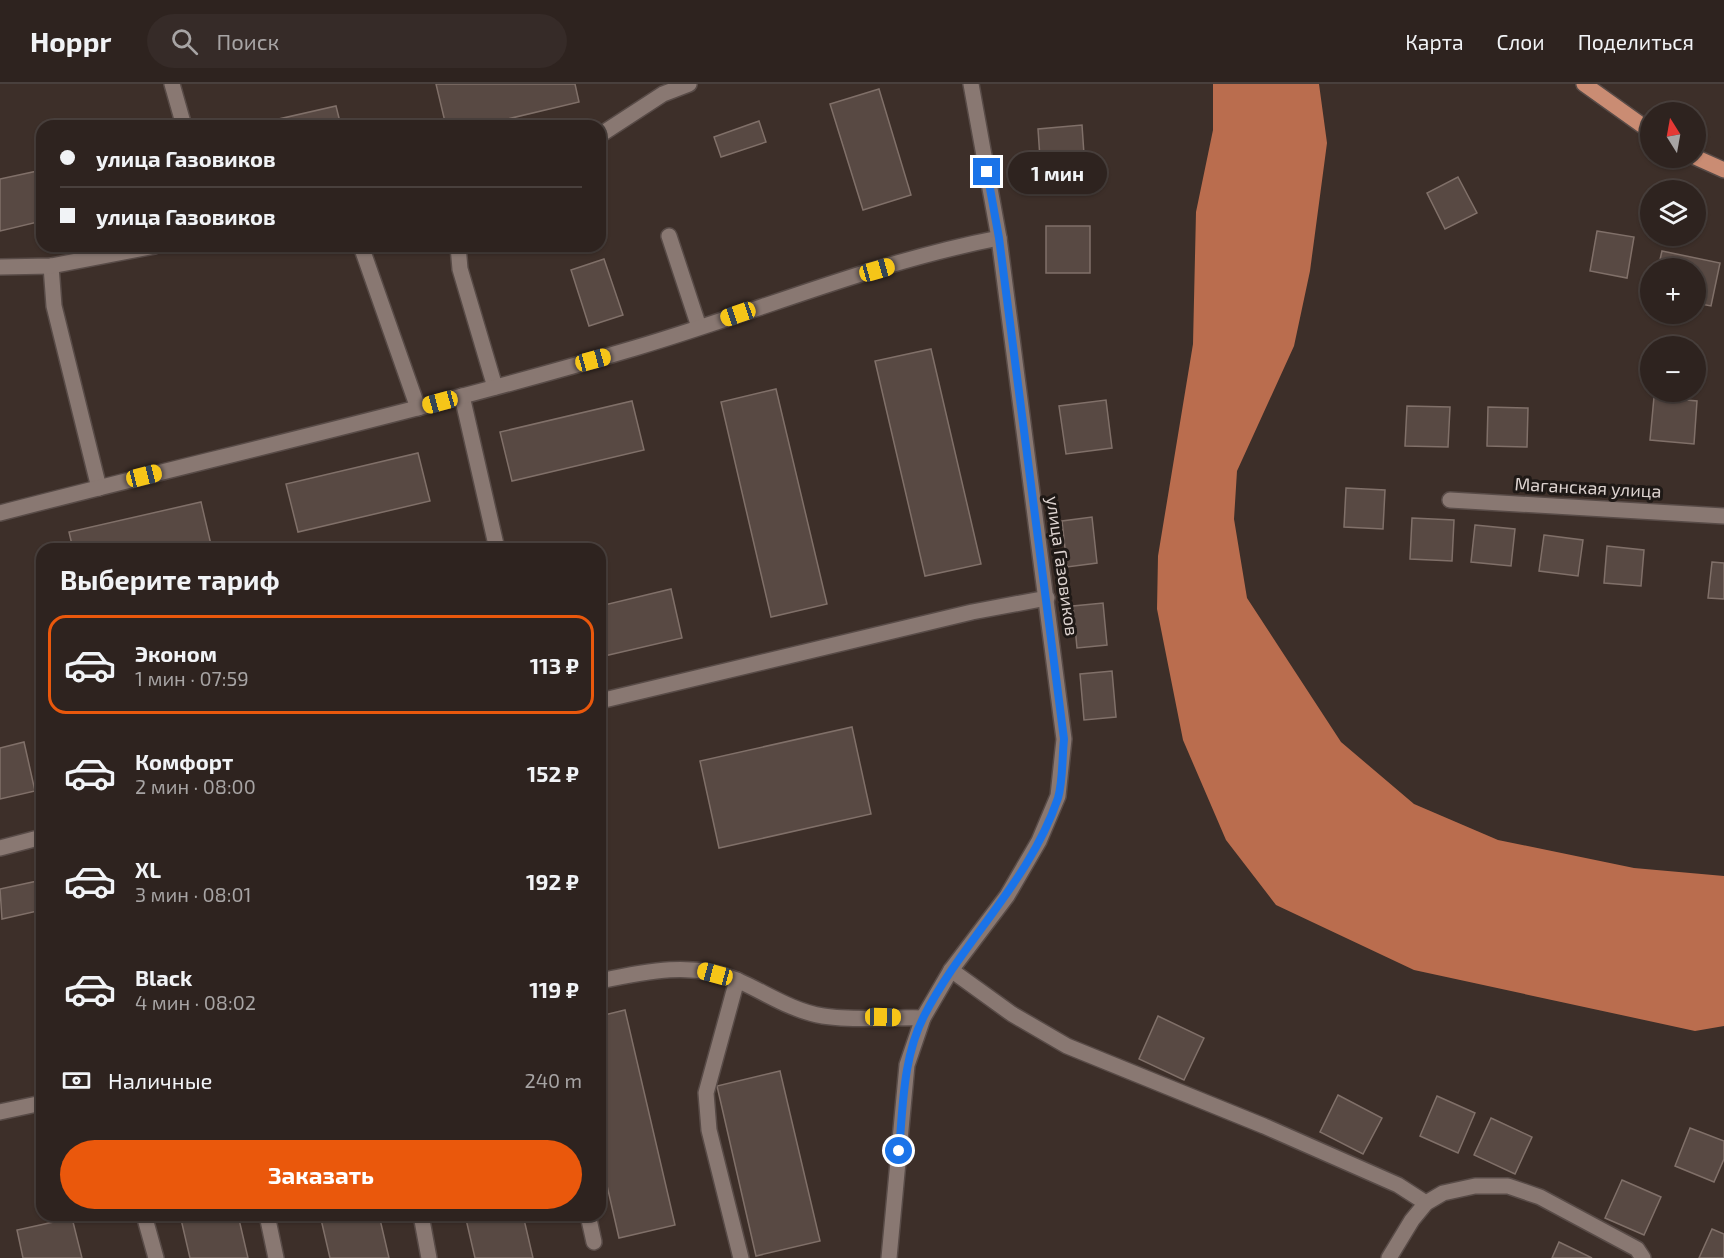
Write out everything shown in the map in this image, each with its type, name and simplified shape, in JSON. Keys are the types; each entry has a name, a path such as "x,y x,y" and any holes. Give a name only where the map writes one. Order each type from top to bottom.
{"main road":[{"path":"1584,84 1640,124"},
{"path":"1706,162 1724,170"}],"street":[{"path":"172,84 182,120"},
{"path":"606,131 663,94 689,84"},
{"name":"улица Газовиков","path":"889,1258 907,1065 923,1018 951,970 1007,896 1039,841 1058,796 1064,739 999,238 971,84"},
{"path":"669,236 699,327"},
{"path":"0,513 418,408 637,348 814,289 961,246 999,238"},
{"path":"0,267 51,266 124,252"},
{"path":"363,252 418,408"},
{"path":"459,252 460,269 495,387"},
{"path":"51,266 54,306 99,488"},
{"path":"462,396 496,543"},
{"name":"Маганская улица","path":"1450,500 1724,516"},
{"path":"606,700 972,612 1047,598"},
{"path":"0,848 36,839"},
{"path":"606,980 639,972 693,968 737,980 781,1002 822,1016 923,1018"},
{"path":"951,970 1012,1014 1067,1046 1274,1130 1398,1185 1426,1203"},
{"path":"737,980 706,1094 709,1130 741,1258"},
{"path":"0,1112 36,1104"},
{"path":"1389,1258 1412,1220 1426,1203 1443,1193 1475,1186 1508,1186 1540,1197 1637,1250 1643,1258"},
{"path":"146,1221 156,1258"},
{"path":"268,1221 276,1258"},
{"path":"422,1221 429,1258"},
{"path":"589,1221 594,1242"}],"shaded area":[{"path":"1213,84 1319,84 1327,143 1310,271 1294,346 1237,471 1234,519 1247,598 1341,742 1414,804 1498,840 1634,868 1724,876 1724,1026 1695,1031 1414,970 1276,905 1226,840 1183,740 1157,609 1158,556 1193,344 1196,212 1213,130"}],"building":[{"path":"436,84 575,84 579,102 503,120 445,120"},
{"path":"879,89 911,195 863,210 830,104"},
{"path":"336,106 340,120 274,120"},
{"path":"759,121 766,142 721,157 714,137"},
{"path":"1082,125 1085,169 1041,173 1038,129"},
{"path":"36,171 36,222 0,231 0,179"},
{"path":"1458,177 1477,213 1445,229 1427,193"},
{"path":"1046,226 1090,226 1090,273 1046,273"},
{"path":"1597,231 1634,237 1627,278 1590,271"},
{"path":"1662,251 1696,258 1660,258"},
{"path":"604,259 623,315 589,326 571,270"},
{"path":"1706,260 1720,263 1711,306 1706,305"},
{"path":"931,349 981,564 925,576 875,361"},
{"path":"776,389 827,604 771,617 721,402"},
{"path":"1106,400 1112,448 1066,454 1059,406"},
{"path":"632,401 644,450 512,481 500,432"},
{"path":"1654,402 1697,402 1694,444 1650,440"},
{"path":"1407,406 1450,407 1448,447 1405,446"},
{"path":"1488,407 1528,408 1527,447 1487,446"},
{"path":"418,453 430,501 298,532 286,484"},
{"path":"1346,488 1385,490 1383,529 1344,527"},
{"path":"201,502 211,543 72,543 69,532"},
{"path":"1092,517 1097,563 1067,567 1062,521"},
{"path":"1412,518 1454,520 1452,561 1410,559"},
{"path":"1475,525 1515,529 1511,566 1471,562"},
{"path":"1544,535 1583,540 1578,576 1539,571"},
{"path":"1607,546 1644,550 1641,586 1604,583"},
{"path":"1712,562 1724,563 1724,599 1708,598"},
{"path":"671,589 682,638 606,656 606,605"},
{"path":"1103,603 1107,645 1077,648 1073,606"},
{"path":"1112,671 1116,717 1084,720 1080,674"},
{"path":"852,727 871,814 719,848 700,761"},
{"path":"24,742 35,791 0,799 0,748"},
{"path":"36,881 36,911 2,919 0,889"},
{"path":"625,1010 675,1225 619,1238 606,1181 606,1015"},
{"path":"1158,1016 1204,1038 1184,1080 1139,1059"},
{"path":"780,1071 820,1241 756,1256 717,1086"},
{"path":"1338,1095 1382,1118 1363,1154 1320,1132"},
{"path":"1437,1096 1475,1113 1458,1153 1420,1136"},
{"path":"1491,1118 1532,1137 1515,1174 1474,1155"},
{"path":"1690,1128 1724,1141 1724,1159 1714,1182 1675,1166"},
{"path":"1622,1180 1661,1197 1644,1235 1605,1218"},
{"path":"58,1221 73,1221 82,1258 23,1258 17,1230"},
{"path":"181,1221 239,1221 248,1258 190,1258"},
{"path":"321,1221 380,1221 389,1258 330,1258"},
{"path":"466,1221 524,1221 533,1258 475,1258"},
{"path":"1712,1229 1724,1234 1724,1258 1699,1258"},
{"path":"1559,1242 1592,1258 1552,1258"}],"route":[{"path":"899,1151 907,1065 923,1018 951,970 1007,896 1039,841 1058,796 1064,739 1060,693 999,238 987,172"}]}
